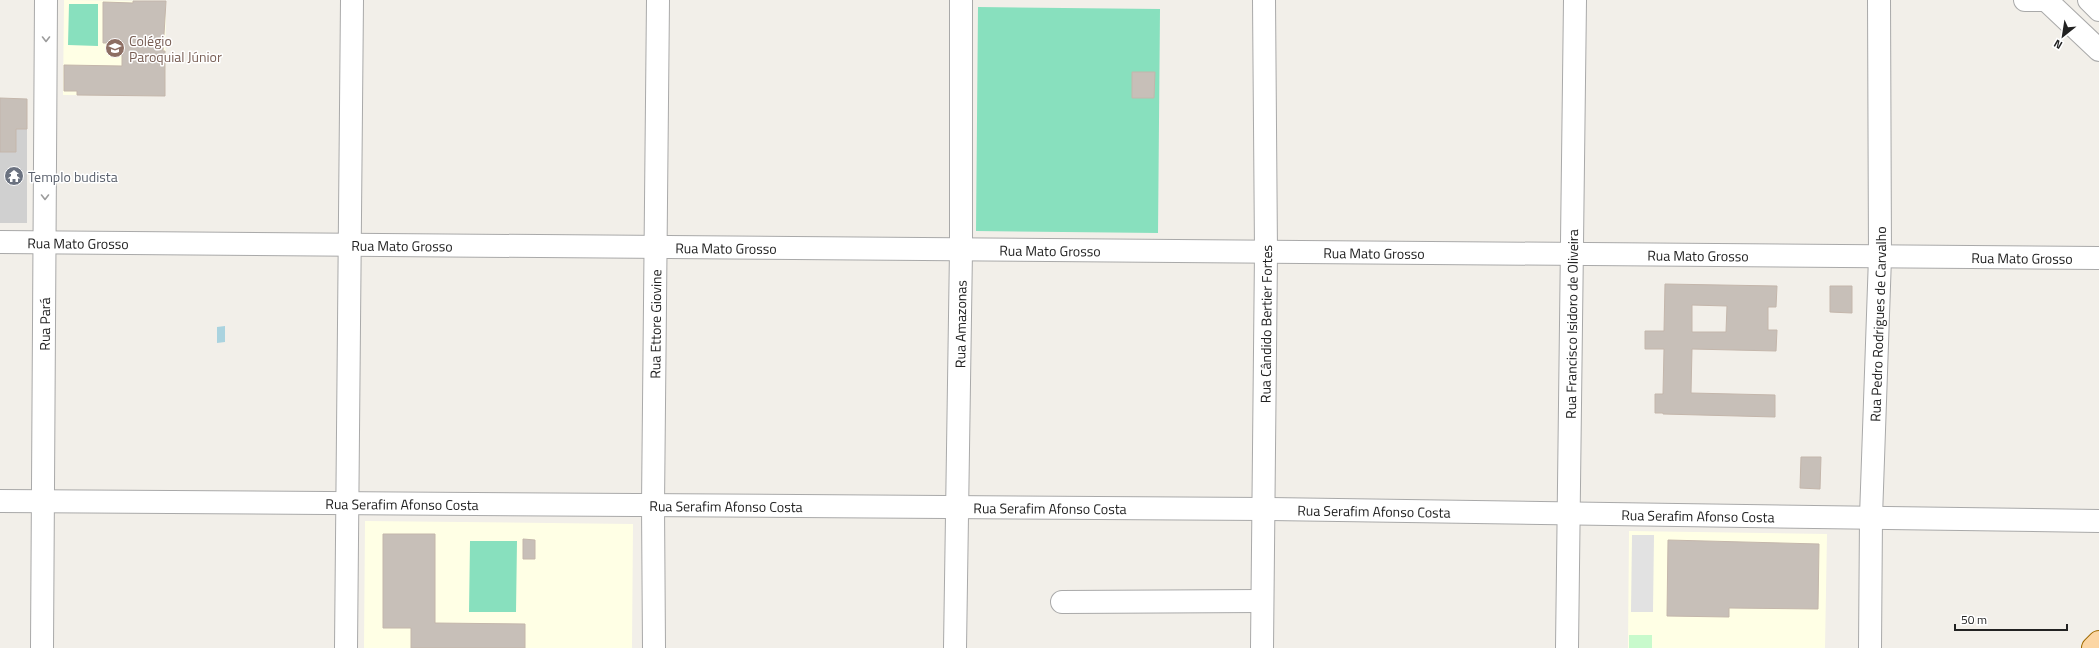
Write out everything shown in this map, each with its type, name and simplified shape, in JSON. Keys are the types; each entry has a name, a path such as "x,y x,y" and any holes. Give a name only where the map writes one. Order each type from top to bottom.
{"main road":[{"path":"2093,648 2099,642"}],"street":[{"name":"Rua Pará","path":"42,648 46,0"},
{"path":"346,648 352,0"},
{"name":"Rua Ettore Giovine","path":"654,648 653,506 658,0"},
{"name":"Rua Amazonas","path":"955,648 961,250 961,0"},
{"name":"Rua Cândido Bertier Fortes","path":"1262,648 1266,252 1264,0"},
{"name":"Rua Francisco Isidoro de Oliveira","path":"1567,648 1567,514 1575,0"},
{"name":"Rua Pedro Rodrigues de Carvalho","path":"1870,648 1871,517 1880,257 1879,0"},
{"path":"2025,0 2046,0 2099,50"},
{"path":"2089,0 2099,10"},
{"name":"Rua Mato Grosso","path":"0,242 2099,258"},
{"name":"Rua Serafim Afonso Costa","path":"0,500 653,506 1264,509 2099,521"},
{"path":"1062,602 1262,601"}],"shaded area":[{"name":"Colégio Paroquial Júnior","path":"64,0 166,1 165,96 63,95"},
{"name":"Templo budista","path":"0,128 27,129 27,223 0,223"},
{"path":"365,521 633,524 632,648 364,648"},
{"path":"1629,531 1827,534 1825,648 1628,648"},
{"path":"1632,535 1654,535 1653,612 1631,612"}],"green space":[{"path":"69,4 98,4 98,46 68,45"},
{"path":"978,7 1160,9 1158,233 976,231"},
{"path":"470,541 517,541 516,612 469,612"},
{"path":"1629,635 1652,635 1652,648 1629,648"}],"water":[{"path":"225,326 225,342 217,343 217,327"}],"building":[{"name":"Colégio Paroquial Júnior","path":"133,1 166,1 163,51 165,51 165,96 77,95 77,91 64,91 64,65 122,66 122,43 103,43 103,2 133,3"},
{"path":"1132,72 1155,72 1154,98 1132,98"},
{"path":"0,98 27,99 27,129 16,129 16,152 0,152"},
{"path":"1665,284 1777,286 1776,307 1768,307 1768,330 1777,330 1776,351 1692,349 1691,393 1775,395 1775,417 1655,413 1655,394 1663,394 1664,349 1645,349 1645,331 1664,331","holes":["1692,305 1727,306 1726,332 1692,332"]},
{"path":"1830,286 1852,286 1852,313 1830,312"},
{"path":"1801,457 1821,457 1820,489 1800,488"},
{"path":"383,534 435,534 435,623 525,624 525,648 411,648 411,628 383,628"},
{"path":"523,539 535,540 535,559 523,559"},
{"path":"1668,540 1819,544 1818,609 1729,608 1729,617 1667,616"}],"place":[{"name":"Colégio Paroquial Júnior","path":"115,48"},
{"name":"Templo budista","path":"14,176"}]}
